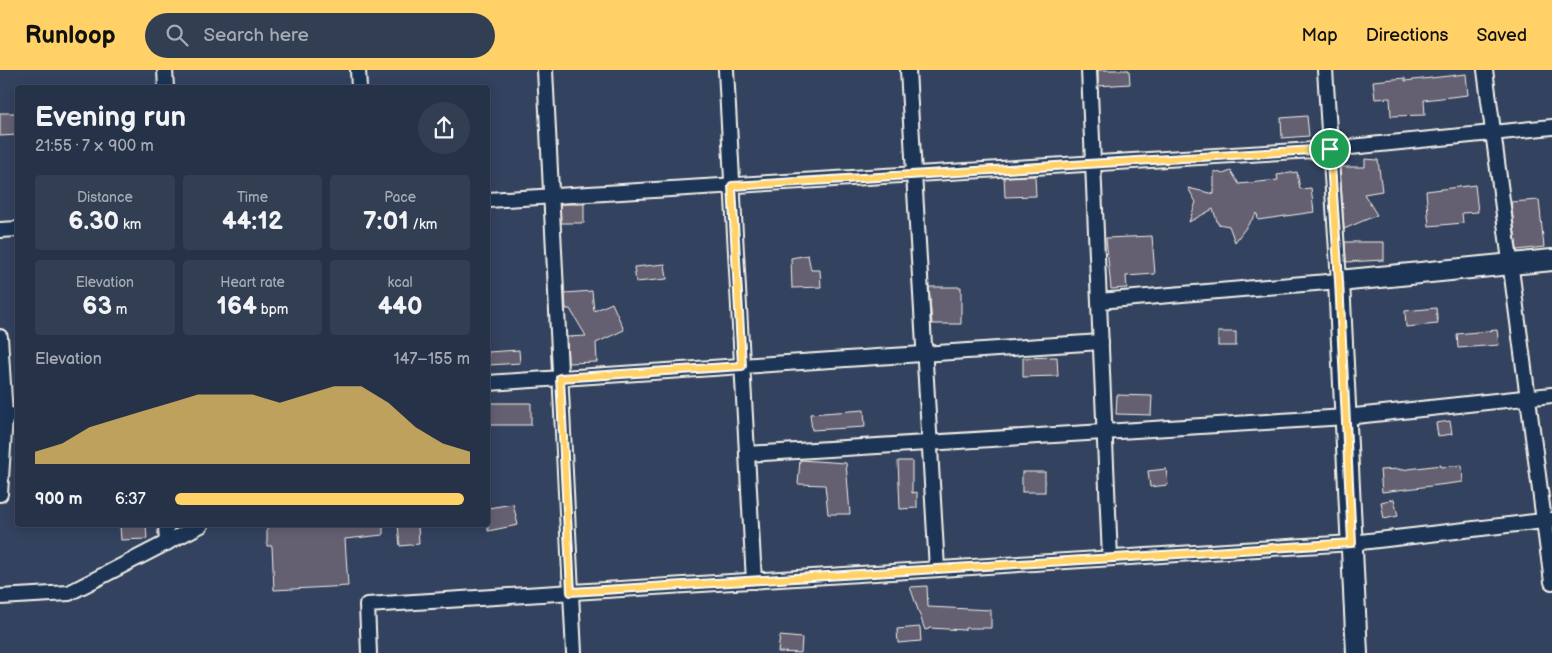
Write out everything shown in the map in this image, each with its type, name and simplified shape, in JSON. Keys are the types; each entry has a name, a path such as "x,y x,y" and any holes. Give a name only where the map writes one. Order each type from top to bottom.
{"main road":[{"path":"1357,653 1339,281 1552,260"}],"street":[{"path":"165,70 166,85"},
{"path":"358,70 359,85"},
{"path":"545,70 574,653"},
{"path":"726,70 754,580"},
{"path":"908,70 937,569"},
{"path":"1089,70 1110,558"},
{"path":"1099,301 1339,281 1325,70"},
{"path":"1485,70 1528,398 1548,520 1552,582"},
{"path":"490,200 1330,149 1552,127"},
{"path":"0,230 15,229"},
{"path":"0,337 7,416 0,494"},
{"path":"490,383 1101,342"},
{"path":"747,454 1346,417 1552,395"},
{"path":"369,653 367,605 1352,543 1548,520"},
{"path":"166,527 167,543"},
{"path":"0,597 69,593 197,527"}],"building":[{"path":"1098,70 1129,70 1130,84 1098,86"},
{"path":"1466,74 1468,95 1424,100 1425,115 1391,116 1390,98 1375,99 1373,81 1405,78 1405,81"},
{"path":"0,113 15,113 15,135 0,136"},
{"path":"1307,116 1309,136 1282,138 1281,118"},
{"path":"1365,159 1378,160 1382,191 1364,194 1377,215 1344,229 1340,167 1365,167"},
{"path":"1214,171 1223,174 1231,171 1239,184 1278,180 1277,175 1297,172 1300,189 1311,188 1314,212 1258,220 1257,213 1235,242 1229,226 1218,224 1213,209 1189,222 1196,202 1188,188 1214,194"},
{"path":"1035,176 1036,196 1005,197 1004,177"},
{"path":"1475,185 1478,212 1462,213 1463,223 1429,226 1426,191"},
{"path":"1539,200 1544,247 1517,250 1511,202"},
{"path":"560,204 584,204 584,223 561,223"},
{"path":"1152,236 1155,274 1126,276 1127,288 1111,289 1106,238"},
{"path":"1345,242 1384,242 1384,260 1346,262"},
{"path":"808,255 811,270 820,270 821,287 792,288 791,258"},
{"path":"665,264 667,279 636,282 634,267"},
{"path":"929,287 961,287 961,324 932,324"},
{"path":"592,291 594,311 612,303 624,330 596,343 597,362 568,363 567,337 586,336 570,309 566,309 565,293"},
{"path":"1436,308 1438,324 1406,327 1405,311"},
{"path":"1497,330 1499,345 1458,348 1457,334"},
{"path":"1218,332 1236,332 1236,346 1218,346"},
{"path":"519,350 520,363 490,365 490,352"},
{"path":"1057,357 1058,376 1023,377 1023,358"},
{"path":"1117,395 1152,396 1151,415 1116,414"},
{"path":"490,403 531,403 531,425 490,425"},
{"path":"864,410 865,427 812,430 810,414"},
{"path":"1450,421 1452,434 1438,436 1436,423"},
{"path":"800,460 846,463 850,514 828,514 825,485 798,484"},
{"path":"898,461 912,461 912,493 917,492 917,508 900,509"},
{"path":"1441,465 1441,467 1462,465 1463,482 1382,492 1380,470 1400,470"},
{"path":"1166,469 1168,485 1150,487 1148,471"},
{"path":"1022,472 1045,472 1045,492 1022,492"},
{"path":"1394,499 1398,516 1384,519 1381,502"},
{"path":"513,504 518,525 488,531 488,527 490,527 490,508"},
{"path":"120,527 146,527 147,539 121,540"},
{"path":"267,527 383,527 383,535 345,539 348,586 274,590 272,546 267,546"},
{"path":"398,527 418,527 419,544 400,546"},
{"path":"927,586 928,607 991,610 991,628 965,628 965,630 929,628 925,630 910,587"},
{"path":"920,627 921,641 898,643 897,629"},
{"path":"780,636 802,638 801,653 778,652"}],"route":[{"path":"1330,149 1339,281 1352,543 571,592 560,378 742,366 732,186 1330,149"}]}
